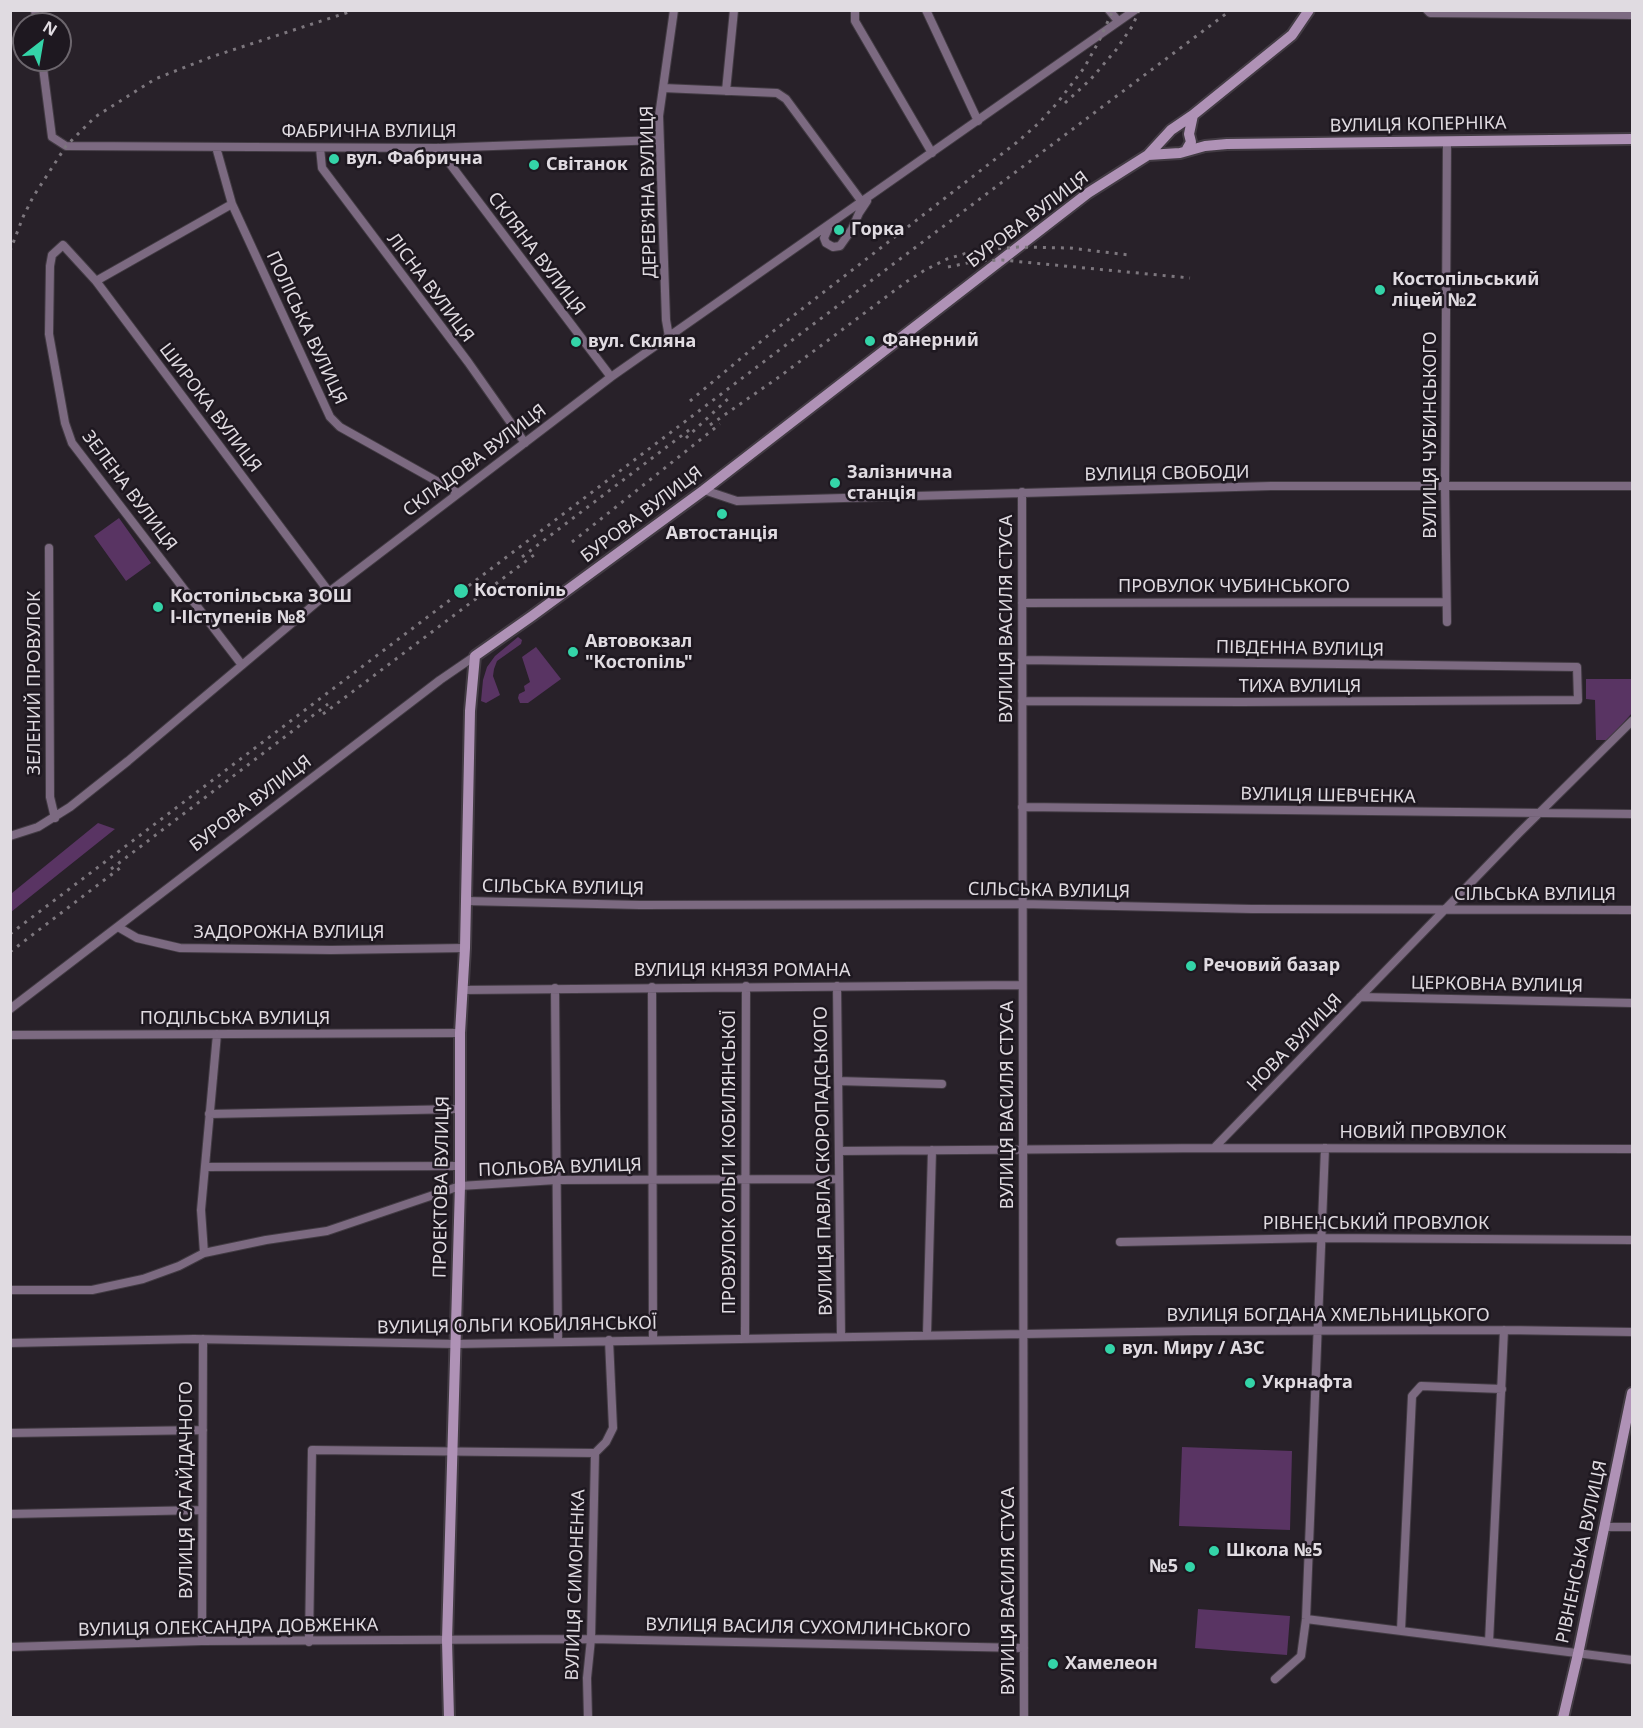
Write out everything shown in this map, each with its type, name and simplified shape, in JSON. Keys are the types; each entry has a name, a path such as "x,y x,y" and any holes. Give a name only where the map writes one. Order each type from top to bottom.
{"main road":[{"path":"1148,155 1172,130 1293,35 1308,11"},
{"path":"1148,155 1187,149 1193,115"},
{"path":"1172,130 1183,128 1205,146"},
{"path":"1172,130 1167,144 1176,152"},
{"name":"ВУЛИЦЯ КОПЕРНІКА","path":"1187,149 1205,146 1632,139"},
{"name":"БУРОВА ВУЛИЦЯ","path":"475,656 704,490 1088,193 1148,155"},
{"name":"ПРОЕКТОВА ВУЛИЦЯ","path":"449,1718 447,1640 460,1186 460,1033 465,948 470,711 475,656"},
{"name":"РІВНЕНСЬКА ВУЛИЦЯ","path":"1563,1718 1632,1393"}],"street":[{"name":"ДЕРЕВ'ЯНА ВУЛИЦЯ","path":"669,337 666,320 659,116 674,10"},
{"path":"726,91 734,10"},
{"path":"855,10 855,21 932,153"},
{"path":"926,10 978,121"},
{"path":"1109,10 1118,21"},
{"name":"СКЛАДОВА ВУЛИЦЯ","path":"10,836 38,827 55,818 128,761 329,592 611,377 1135,10"},
{"path":"1427,10 1430,13 1632,15"},
{"name":"ФАБРИЧНА ВУЛИЦЯ","path":"44,72 52,137 66,146 438,148 660,140"},
{"path":"663,88 777,93 786,99 866,200 848,236 840,246 833,247 826,243 824,238 827,230 835,222"},
{"name":"ВУЛИЦЯ ЧУБИНСЬКОГО","path":"1447,141 1445,486 1447,622"},
{"name":"ПОЛІСЬКА ВУЛИЦЯ","path":"216,147 232,204 330,417 340,427 458,493"},
{"name":"ЛІСНА ВУЛИЦЯ","path":"320,148 322,168 468,362 525,443"},
{"name":"СКЛЯНА ВУЛИЦЯ","path":"438,148 611,377"},
{"path":"96,281 232,204"},
{"name":"ШИРОКА ВУЛИЦЯ","path":"63,245 96,281 329,592"},
{"name":"ЗЕЛЕНА ВУЛИЦЯ","path":"63,245 52,255 50,266 49,334 65,423 72,443 242,665"},
{"name":"ВУЛИЦЯ СВОБОДИ","path":"704,490 737,501 1271,486 1632,486"},
{"name":"ВУЛИЦЯ ВАСИЛЯ СТУСА","path":"1022,492 1024,1718"},
{"name":"ЗЕЛЕНИЙ ПРОВУЛОК","path":"50,548 50,797 55,818"},
{"name":"ПРОВУЛОК ЧУБИНСЬКОГО","path":"1022,603 1446,602"},
{"name":"БУРОВА ВУЛИЦЯ","path":"10,1009 431,687 475,656"},
{"name":"ПІВДЕННА ВУЛИЦЯ","path":"1022,660 1577,667 1578,700"},
{"name":"ТИХА ВУЛИЦЯ","path":"1022,700 1252,702 1578,700"},
{"name":"НОВА ВУЛИЦЯ","path":"1214,1148 1444,910 1632,721"},
{"name":"ВУЛИЦЯ ШЕВЧЕНКА","path":"1022,807 1632,814"},
{"name":"СІЛЬСЬКА ВУЛИЦЯ","path":"466,901 640,905 1022,904 1444,910 1632,910"},
{"name":"ЗАДОРОЖНА ВУЛИЦЯ","path":"118,927 137,938 180,948 331,950 465,948"},
{"name":"ВУЛИЦЯ КНЯЗЯ РОМАНА","path":"462,990 1022,985"},
{"name":"ПРОВУЛОК ОЛЬГИ КОБИЛЯНСЬКОЇ","path":"745,1338 746,986"},
{"name":"ВУЛИЦЯ ПАВЛА СКОРОПАДСЬКОГО","path":"837,986 841,1336"},
{"path":"652,987 653,1340"},
{"path":"555,988 558,1341"},
{"name":"ЦЕРКОВНА ВУЛИЦЯ","path":"1360,997 1632,1003"},
{"name":"ПОДІЛЬСЬКА ВУЛИЦЯ","path":"10,1035 460,1033"},
{"path":"204,1252 201,1210 217,1034"},
{"path":"838,1081 942,1084"},
{"path":"209,1114 460,1109"},
{"path":"839,1152 1214,1148"},
{"name":"НОВИЙ ПРОВУЛОК","path":"1214,1148 1632,1149"},
{"path":"1275,1679 1301,1656 1306,1619 1325,1148"},
{"path":"927,1334 932,1150"},
{"path":"205,1167 460,1166"},
{"name":"ПОЛЬОВА ВУЛИЦЯ","path":"10,1290 92,1290 144,1279 179,1266 204,1252 327,1231 460,1186 556,1180 839,1179"},
{"name":"РІВНЕНСЬКИЙ ПРОВУЛОК","path":"1120,1242 1321,1238 1632,1240"},
{"name":"ВУЛИЦЯ БОГДАНА ХМЕЛЬНИЦЬКОГО","path":"1023,1333 1317,1330 1632,1332"},
{"path":"1489,1642 1504,1330"},
{"name":"ВУЛИЦЯ ОЛЬГИ КОБИЛЯНСЬКОЇ","path":"10,1343 203,1339 456,1344 1023,1333"},
{"name":"ВУЛИЦЯ САГАЙДАЧНОГО","path":"202,1641 203,1339"},
{"path":"309,1642 312,1450 595,1453 606,1443 613,1428 609,1340"},
{"path":"1401,1630 1412,1396 1421,1386 1502,1389"},
{"path":"10,1433 203,1430"},
{"name":"ВУЛИЦЯ СИМОНЕНКА","path":"588,1718 587,1678 591,1639 595,1453"},
{"path":"10,1514 202,1510"},
{"path":"1604,1527 1632,1527"},
{"path":"1306,1619 1632,1660"},
{"name":"ВУЛИЦЯ ВАСИЛЯ СУХОМЛИНСЬКОГО","path":"447,1640 591,1639 1024,1648"},
{"name":"ВУЛИЦЯ ОЛЕКСАНДРА ДОВЖЕНКА","path":"10,1647 202,1641 447,1640"}],"shaded area":[{"path":"119,518 151,563 126,581 94,536"},
{"path":"518,637 522,640 521,644 497,661 494,669 493,676 500,695 486,703 481,701 487,667 495,656"},
{"path":"536,647 561,679 528,703 520,703 519,694 525,691 524,686 530,682 522,657"},
{"path":"1586,679 1632,679 1632,713 1608,740 1596,740 1595,700 1586,699"},
{"path":"98,823 115,829 11,912 11,892"},
{"path":"1182,1447 1292,1451 1290,1530 1179,1526"},
{"path":"1198,1609 1290,1616 1287,1655 1195,1648"}],"railway":[{"path":"10,251 33,197 66,146 95,117 155,79 211,57 355,10"},
{"path":"690,401 771,333 1039,123 1084,68 1113,10"},
{"path":"1065,103 1090,80 1116,50 1133,25 1139,10"},
{"path":"10,934 1231,10"},
{"path":"710,425 779,377 906,282 947,259 974,251 1018,247 1070,248 1129,255"},
{"path":"948,267 977,261 1002,260 1190,278"},
{"path":"686,438 730,397"},
{"path":"572,542 720,424"},
{"path":"522,557 689,430"},
{"path":"323,714 534,555"},
{"path":"111,869 328,704"},
{"path":"10,952 120,868"}],"place":[{"name":"вул. Фабрична","path":"334,159"},
{"name":"Світанок","path":"534,165"},
{"name":"Горка","path":"839,230"},
{"name":"Костопільський ліцей №2","path":"1380,290"},
{"name":"Фанерний","path":"870,341"},
{"name":"вул. Скляна","path":"576,342"},
{"name":"Залізнична станція","path":"835,483"},
{"name":"Автостанція","path":"722,514"},
{"name":"Костопіль","path":"461,591"},
{"name":"Костопільська ЗОШ І-ІІступенів №8","path":"158,607"},
{"name":"Автовокзал \"Костопіль\"","path":"573,652"},
{"name":"Речовий базар","path":"1191,966"},
{"name":"вул. Миру / АЗС","path":"1110,1349"},
{"name":"Укрнафта","path":"1250,1383"},
{"name":"Школа №5","path":"1214,1551"},
{"name":"№5","path":"1190,1567"},
{"name":"Хамелеон","path":"1053,1664"}]}
